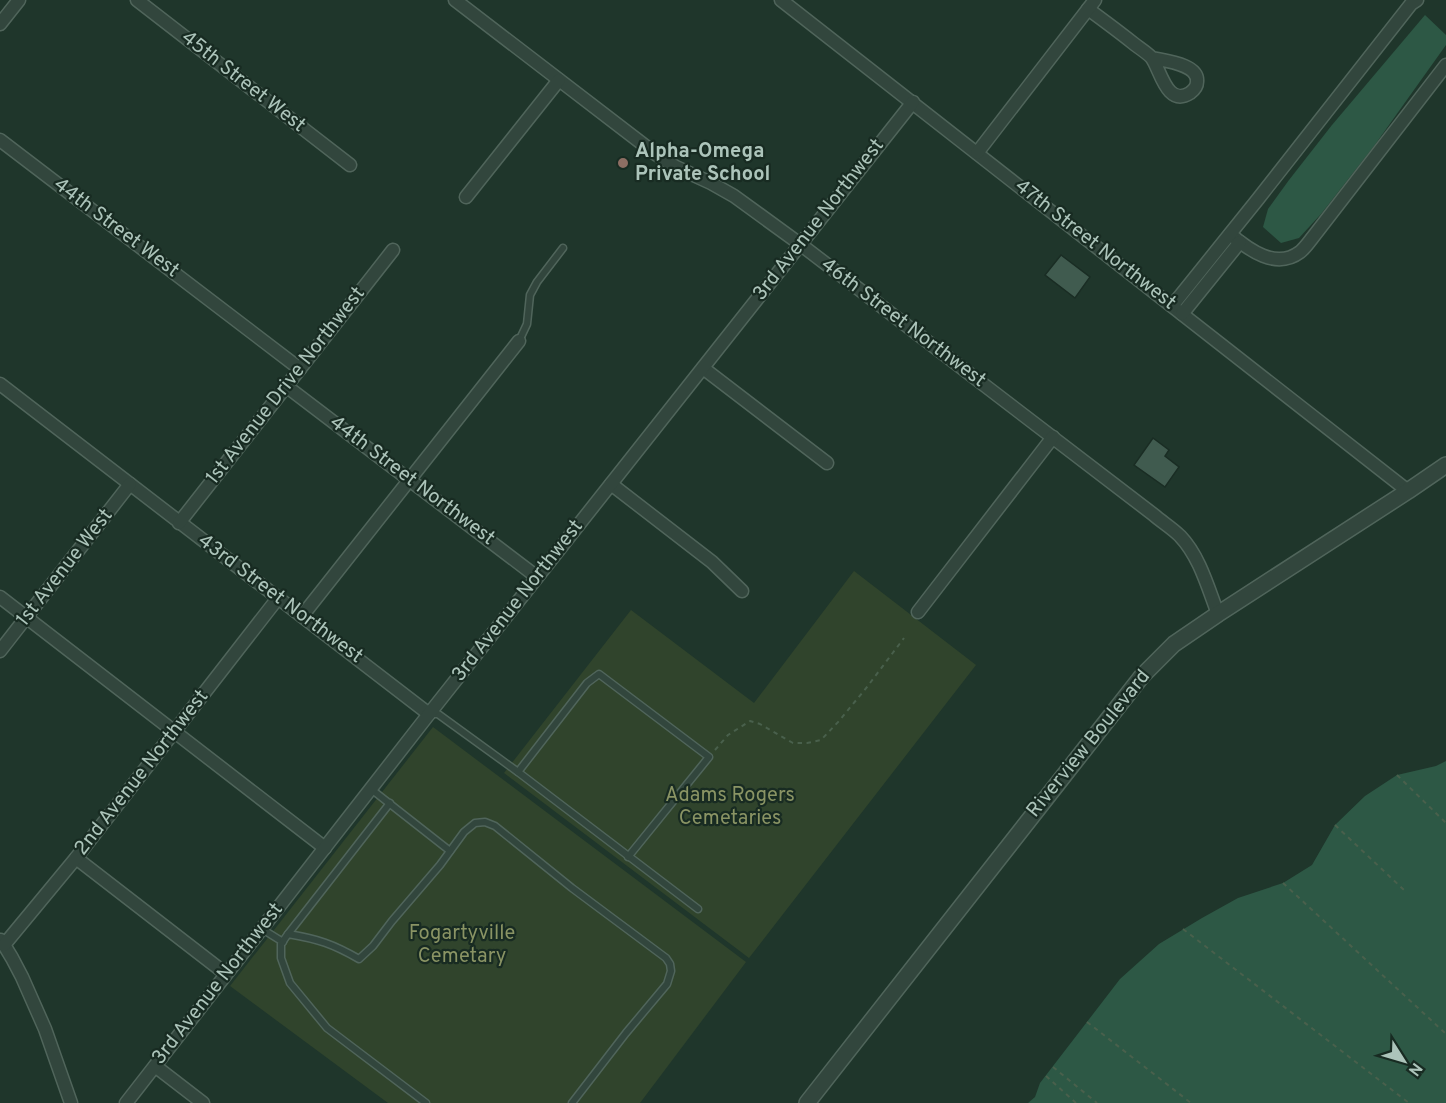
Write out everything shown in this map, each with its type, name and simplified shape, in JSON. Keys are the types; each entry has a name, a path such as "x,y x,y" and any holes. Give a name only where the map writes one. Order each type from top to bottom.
{"street":[{"path":"0,24 19,0"},
{"name":"45th Street West","path":"137,0 350,165"},
{"name":"46th Street Northwest","path":"455,0 657,155 734,196 800,244 1179,536 1197,562 1218,614"},
{"name":"47th Street Northwest","path":"781,0 1408,491"},
{"path":"1177,310 1235,238 1411,4 1417,0"},
{"path":"977,153 1092,4 1152,58"},
{"path":"1235,238 1255,252 1270,258 1286,258 1300,251 1446,65"},
{"path":"466,196 559,80"},
{"name":"3rd Avenue Northwest","path":"126,1103 537,576 913,102"},
{"name":"44th Street West","path":"0,140 300,369"},
{"name":"1st Avenue Drive Northwest","path":"180,523 393,250"},
{"path":"302,616 519,341"},
{"path":"703,368 827,463"},
{"name":"43rd Street Northwest","path":"0,384 429,714"},
{"name":"44th Street Northwest","path":"286,386 537,576"},
{"path":"918,612 1053,437"},
{"name":"Riverview Boulevard","path":"807,1103 1142,676 1174,644 1446,465"},
{"name":"1st Avenue West","path":"0,651 130,484"},
{"path":"611,484 712,562 742,591"},
{"path":"0,597 325,848"},
{"name":"2nd Avenue Northwest","path":"2,942 76,858 278,598"},
{"path":"76,858 226,974"},
{"path":"2,942 22,977 45,1029 72,1103"},
{"path":"155,1066 203,1103"}],"lane":[{"path":"519,341 527,324 530,296 537,282 563,248"},
{"path":"518,772 587,683 599,674 709,757 628,857"},
{"path":"429,714 438,714 698,909"},
{"path":"371,789 450,851"},
{"path":"390,803 288,934 281,944 281,958 290,983 327,1028 426,1103"},
{"path":"288,934 327,942 359,959 373,946 440,865 464,832 475,823 485,822 495,826 666,958 670,964 671,971 667,984 572,1103"},
{"path":"261,928 283,942"}],"path":[{"path":"709,757 728,735 750,721 760,724 793,743 821,740 867,687 904,638"},
{"path":"1397,776 1446,824"},
{"path":"1335,825 1404,890"},
{"path":"1283,884 1444,1033 1446,1032"},
{"path":"1183,929 1409,1103"},
{"path":"1087,1022 1191,1103"},
{"path":"1053,1067 1096,1103"},
{"path":"1046,1076 1076,1103"}],"green space":[{"name":"Adams Rogers Cemetaries","path":"854,571 976,665 749,958 504,773 631,610 754,703"},
{"name":"Fogartyville Cemetary","path":"433,727 746,962 640,1103 388,1103 230,986"}],"shaded area":[{"path":"1425,15 1446,35 1446,45 1374,146 1321,214 1299,238 1281,243 1263,227 1268,209 1332,125"},
{"path":"1446,761 1446,1103 1028,1103 1035,1097 1040,1083 1120,979 1159,944 1238,898 1283,883 1312,865 1335,825 1365,796 1397,775 1436,766"}],"building":[{"path":"1061,255 1090,277 1075,298 1045,275"},
{"path":"1153,438 1169,450 1165,456 1179,467 1165,487 1134,465"}],"place":[{"name":"Alpha-Omega Private School","path":"623,163"}]}
